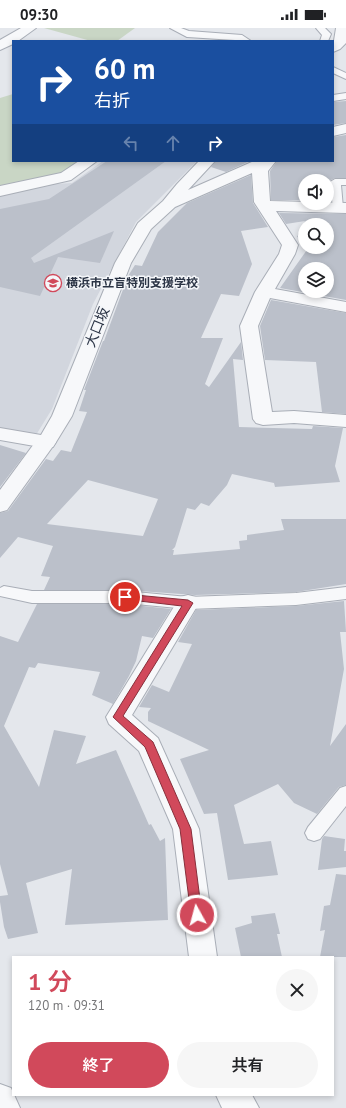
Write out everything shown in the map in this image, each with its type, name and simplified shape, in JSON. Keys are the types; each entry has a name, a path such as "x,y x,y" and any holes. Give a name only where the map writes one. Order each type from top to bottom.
{"street":[{"path":"0,46 30,28"},
{"path":"334,47 342,39 343,29"},
{"path":"334,132 346,128"},
{"path":"0,191 66,177 88,162"},
{"path":"170,204 182,187 206,162"},
{"name":"大口坂","path":"0,505 46,442 62,416 123,263 144,226 170,204 265,162"},
{"path":"266,162 260,171 262,202 290,245 287,254 264,292 249,326 264,419 294,417 346,422"},
{"path":"264,206 342,208"},
{"path":"264,292 346,307"},
{"path":"0,434 46,442"},
{"path":"188,603 118,717 149,745 186,829 203,956"},
{"path":"232,1096 243,1108"},
{"path":"0,1099 4,1108"}],"lane":[{"path":"174,28 187,34 242,38 245,40"},
{"path":"320,28 327,34 324,40"},
{"path":"334,70 346,76"},
{"path":"334,98 346,96"},
{"path":"342,208 335,182 346,182"},
{"path":"4,592 32,597 125,597 188,603 296,599 346,593"},
{"path":"314,833 346,793"}],"shaded area":[{"name":"横浜市立盲特別支援学校","path":"102,162 196,162 136,222 93,304 52,409 36,435 0,429 0,194 54,184 72,183"}],"green space":[{"path":"44,28 135,28 118,40 87,40"},
{"path":"12,94 12,162 80,162 61,175 0,187 0,98"}],"building":[{"path":"346,101 346,123 334,125 334,102"},
{"path":"346,135 346,178 334,178 334,174 298,174 298,200 271,200 270,171 276,162 334,162 334,137"},
{"path":"105,162 165,162 31,258 34,263 114,231 100,263 58,257 40,296 0,287 0,209 49,199"},
{"path":"215,162 248,162 226,172 211,167"},
{"path":"251,175 253,203 268,227 241,231 252,264 239,296 221,294 201,338 223,338 205,384 209,387 241,342 243,360 233,359 239,427 312,429 313,426 343,428 335,466 340,482 275,487 274,483 232,474 227,485 209,506 201,503 195,510 187,508 175,547 172,550 174,550 173,555 240,549 239,541 247,540 247,535 284,530 281,519 346,519 346,584 296,592 195,595 125,590 44,590 50,577 41,576 53,546 18,537 0,558 0,513 8,511 46,459 53,461 61,450 71,452 87,412 79,411 86,390 84,390 128,276 135,265 142,266 158,232 187,203","holes":["88,480 158,499 143,536 47,524"]},
{"path":"279,213 346,214 346,300 334,298 334,262 298,262 304,254 334,254 334,218 298,218 298,222 286,224"},
{"path":"298,263 298,291 280,288"},
{"path":"271,300 346,313 346,414 322,412 316,362 265,360 260,326"},
{"path":"0,445 26,453 0,487"},
{"path":"344,601 346,632 340,632 344,669 330,746 346,724 346,785 339,787 317,814 294,803 278,784 234,805 244,844 271,841 278,875 228,880 217,813 204,814 180,759 209,750 148,721 148,712 151,708 139,707 152,685 169,692 192,644 178,642 196,610 296,606"},
{"path":"37,604 125,604 171,609 153,638 142,636 136,661 113,704 92,695 100,672 38,663 35,668 29,667 4,726 39,787 54,730 86,736 76,764 116,750 149,825 151,824 160,841 165,838 168,920 65,925 72,869 26,883 38,933 8,939 4,927 0,902 0,896 8,895 0,864 0,636 18,642"},
{"path":"324,836 345,839 344,851 346,851 346,867 318,870 322,839"},
{"path":"336,874 346,875 346,957 320,956 325,930 320,931 324,906 330,905"},
{"path":"275,913 280,934 277,934 282,956 241,956 235,928 252,923 251,916"}],"place":[{"name":"横浜市立盲特別支援学校","path":"53,283"}],"route":[{"path":"125,597 188,603 118,717 149,745 186,829 197,915"}]}
